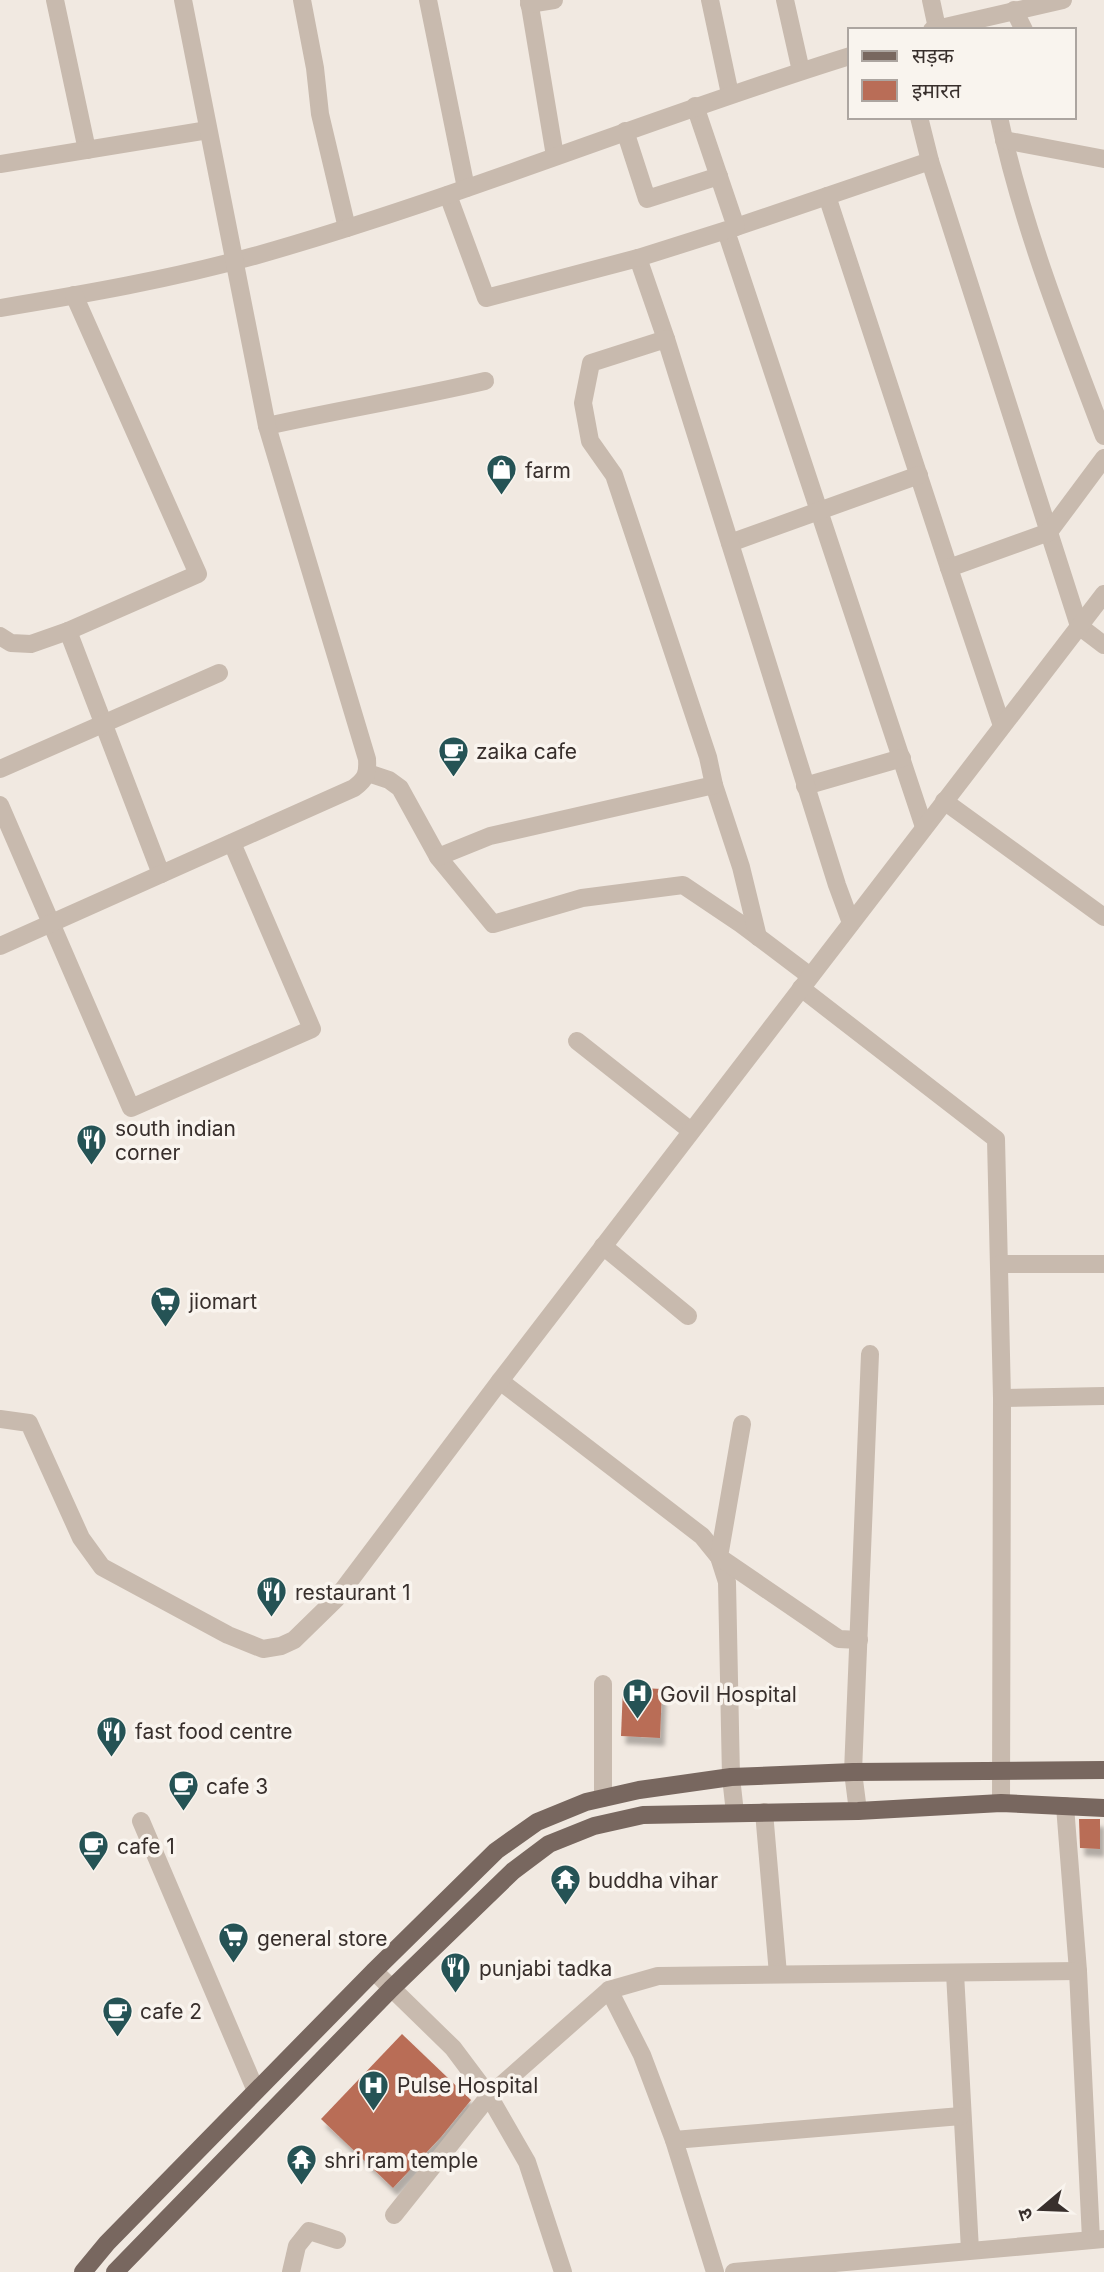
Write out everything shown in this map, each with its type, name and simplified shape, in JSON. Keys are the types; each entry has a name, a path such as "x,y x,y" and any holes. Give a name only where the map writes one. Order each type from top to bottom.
{"main road":[{"path":"83,2272 107,2243 374,1971 496,1851 537,1822 603,1798 731,1777 853,1772 1104,1770"},
{"path":"116,2272 391,1989 513,1871 549,1844 594,1826 643,1815 858,1811 1001,1803 1104,1808"}],"street":[{"path":"55,0 87,150"},
{"path":"0,946 354,788 368,773 363,746 267,426 183,0"},
{"path":"302,0 316,68 320,114 347,228"},
{"path":"428,0 466,188"},
{"path":"554,0 529,2 555,156"},
{"path":"710,0 730,94"},
{"path":"785,0 801,71"},
{"path":"931,0 935,28"},
{"path":"938,28 994,7 1014,10 1063,0"},
{"path":"1014,10 1023,28"},
{"path":"0,308 136,284 233,261 347,228 730,94 848,57"},
{"path":"695,106 719,176 731,229 819,511 924,827"},
{"path":"920,119 930,161 1079,626 1104,645"},
{"path":"999,119 1009,163 1071,350 1104,436"},
{"path":"0,164 208,130"},
{"path":"625,131 647,199 719,176"},
{"path":"1004,140 1104,159"},
{"path":"447,195 486,298 638,258 930,161"},
{"path":"827,197 1002,726"},
{"path":"638,258 851,923"},
{"path":"0,636 11,643 31,644 68,631 198,574 74,295"},
{"path":"666,339 591,362 583,403 590,441 614,475 708,757 713,785 741,867 758,937"},
{"path":"267,426 348,408 409,399 485,381"},
{"path":"949,568 1049,532 1104,458"},
{"path":"730,543 919,475"},
{"path":"0,1419 29,1423 81,1538 102,1567 228,1636 263,1649 281,1646 294,1640 336,1599 603,1246 1104,594"},
{"path":"68,631 161,874"},
{"path":"0,769 219,673"},
{"path":"805,786 902,758"},
{"path":"368,773 389,780 400,788 438,857 493,924 582,898 683,885 758,937 806,981 996,1139 1002,1398 1001,1803"},
{"path":"438,857 490,835 713,785"},
{"path":"944,801 1104,917"},
{"path":"0,804 131,1108 312,1029 232,843"},
{"path":"577,1041 691,1131"},
{"path":"603,1246 688,1316"},
{"path":"999,1265 1104,1264"},
{"path":"858,1811 853,1772 870,1354"},
{"path":"500,1381 702,1536 719,1557 839,1639 859,1640"},
{"path":"1002,1398 1104,1396"},
{"path":"735,1813 731,1777 727,1582 719,1557 742,1424"},
{"path":"603,1684 603,1798"},
{"path":"734,2272 1098,2239 1065,1806"},
{"path":"764,1812 778,1974"},
{"path":"141,1821 256,2091"},
{"path":"374,1971 453,2048 489,2096 527,2162 563,2272"},
{"path":"394,2215 489,2096 609,1990 658,1976 1078,1971"},
{"path":"955,1973 970,2250"},
{"path":"609,1990 642,2055 674,2140 715,2272"},
{"path":"674,2140 961,2116"},
{"path":"292,2272 297,2246 309,2231 337,2240"}],"building":[{"path":"623,1687 662,1689 660,1738 621,1736"},
{"path":"1079,1819 1100,1819 1100,1849 1080,1848"},
{"path":"402,2034 471,2100 393,2188 321,2119"}],"place":[{"name":"farm","path":"502,497"},
{"name":"zaika cafe","path":"453,778"},
{"name":"south indian corner","path":"92,1167"},
{"name":"jiomart","path":"166,1328"},
{"name":"restaurant 1","path":"272,1619"},
{"name":"Govil Hospital","path":"637,1721"},
{"name":"fast food centre","path":"112,1758"},
{"name":"cafe 3","path":"183,1813"},
{"name":"cafe 1","path":"94,1873"},
{"name":"buddha vihar","path":"565,1907"},
{"name":"general store","path":"234,1965"},
{"name":"punjabi tadka","path":"456,1995"},
{"name":"cafe 2","path":"117,2038"},
{"name":"Pulse Hospital","path":"374,2112"},
{"name":"shri ram temple","path":"301,2187"}]}
